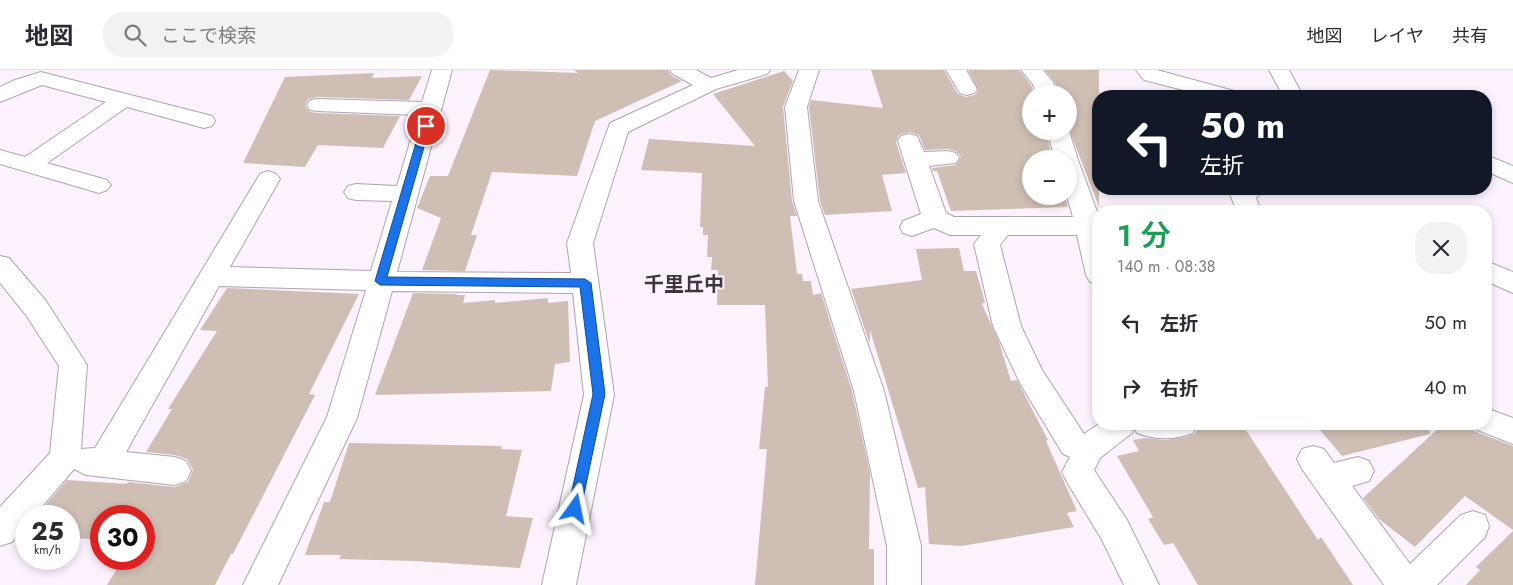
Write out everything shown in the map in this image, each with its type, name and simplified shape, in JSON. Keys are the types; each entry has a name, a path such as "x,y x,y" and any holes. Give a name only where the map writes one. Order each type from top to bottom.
{"street":[{"path":"260,585 342,418 442,70"},
{"path":"680,70 709,85"},
{"path":"559,585 599,394 580,243 618,128 709,85 760,70"},
{"path":"809,70 796,107 806,201 869,391 904,546 904,585"},
{"path":"956,70 967,89"},
{"path":"1031,70 1044,85"},
{"path":"1146,70 1151,76 1207,90"},
{"path":"1279,70 1290,90"},
{"path":"0,96 22,84 41,78 204,121"},
{"path":"28,165 122,100"},
{"path":"318,105 431,109"},
{"path":"948,158 912,151 935,218 950,226 1092,226"},
{"path":"0,157 100,185"},
{"path":"1492,165 1513,176"},
{"path":"103,463 268,180"},
{"path":"1077,185 1092,223"},
{"path":"356,192 406,194"},
{"path":"912,227 935,218"},
{"path":"1001,226 987,244 1007,326 1031,377 1074,445 1089,449"},
{"path":"0,264 36,308 73,365 65,458 0,531"},
{"path":"1492,273 1513,283"},
{"path":"212,276 380,281 585,283"},
{"path":"1492,423 1513,432"},
{"path":"1113,430 1089,449 1078,472 1115,531 1142,585"},
{"path":"65,458 175,471"},
{"path":"1358,471 1320,469 1405,585"},
{"path":"1413,585 1473,526"}],"building":[{"path":"490,70 578,73 574,70 668,70 672,76 682,81 595,121 577,176 492,172 471,235 477,235 465,271 422,270 441,218 417,208 430,176 448,176"},
{"path":"871,70 944,70 958,94 966,97 975,95 978,90 968,70 1019,70 1031,85 1022,85 1022,140 1048,140 1050,150 1022,150 1022,205 1067,205 1068,207 951,211 937,171 933,171 932,168 956,165 961,157 956,151 948,149 925,150 919,135 909,132 899,135 896,142 906,173 882,175 892,211 825,215 820,201 809,107 811,100 883,108"},
{"path":"1045,70 1099,70 1099,90 1092,90 1092,189 1073,140 1077,140 1077,85 1056,85"},
{"path":"784,71 793,81 783,107 792,201 797,216 790,216 797,274 802,274 803,281 811,281 813,295 821,293 852,391 870,473 869,549 874,549 874,585 755,585 767,449 759,449 765,387 768,387 765,305 717,305 718,270 711,270 712,257 707,257 708,235 703,235 703,227 700,227 702,173 641,170 649,139 755,146 713,94"},
{"path":"374,73 372,78 422,76 409,100 318,97 308,99 305,106 310,112 318,113 400,116 383,148 318,145 305,167 243,163 285,77"},
{"path":"1094,195 1099,195 1098,205"},
{"path":"959,248 964,271 976,271 985,302 982,304 999,342 1011,381 1017,380 1048,440 1046,441 1077,511 1067,513 1074,527 962,546 929,544 925,487 918,488 870,330 870,344 851,289 922,280 916,249"},
{"path":"227,288 359,294 309,394 315,395 215,585 107,585 116,570 155,570 155,505 90,505 90,539 80,538 80,505 45,505 67,480 126,484 128,482 175,487 188,482 193,470 187,459 175,455 146,452 172,409 168,409 217,331 200,330"},
{"path":"413,293 465,295 463,303 495,300 495,303 548,298 548,303 568,301 570,362 555,364 551,391 375,395"},
{"path":"1197,430 1246,430 1318,540 1321,537 1353,585 1198,585 1173,543 1164,545 1148,519 1153,517 1117,456 1139,451 1133,440 1146,438 1165,440 1195,434"},
{"path":"1320,430 1430,430 1430,434 1342,456"},
{"path":"1437,430 1474,430 1513,446 1513,530 1465,496 1415,547 1379,519 1363,498"},
{"path":"349,443 502,446 501,449 522,450 506,516 533,518 520,568 414,561 339,559 341,555 305,555 324,502 330,502"},
{"path":"1513,531 1513,585 1466,585 1480,570 1476,567"}],"district":[{"name":"千里丘中","path":"684,284"}],"route":[{"path":"426,126 380,281 585,283 599,394 575,509"}]}
